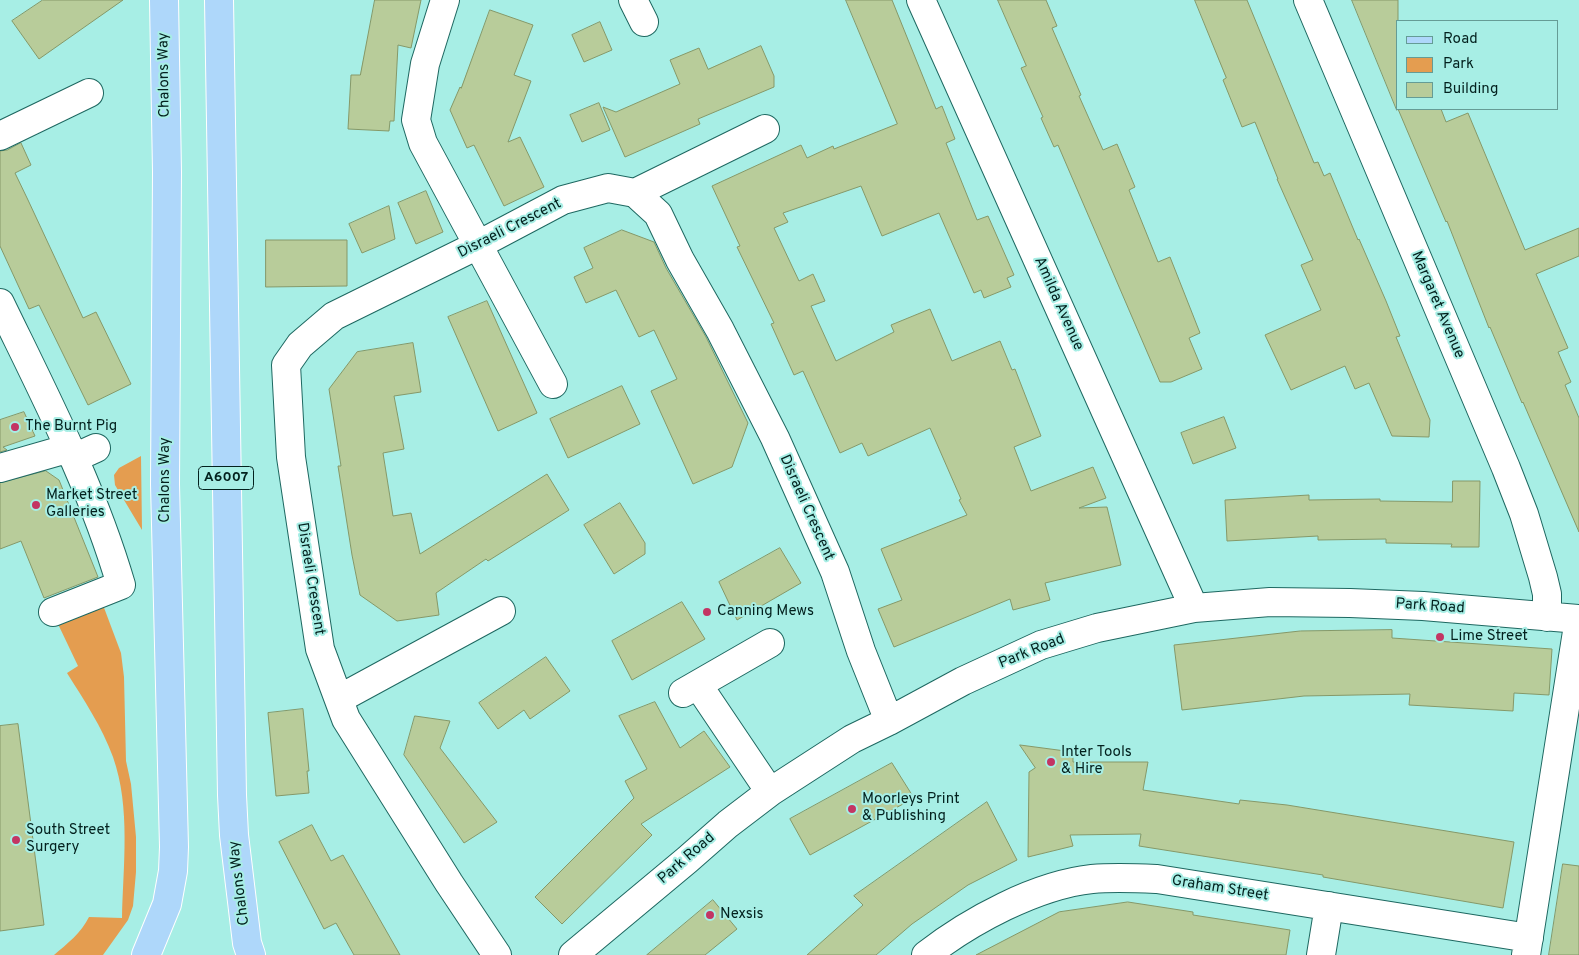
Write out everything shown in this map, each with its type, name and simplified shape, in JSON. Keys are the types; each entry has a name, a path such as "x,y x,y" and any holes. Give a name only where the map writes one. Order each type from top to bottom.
{"main road":[{"name":"Chalons Way","path":"146,955 167,904 173,871 174,847 165,484 168,172 164,0"},
{"name":"Chalons Way","path":"219,0 232,795 234,835 247,943 251,955"}],"street":[{"path":"445,0 426,64 416,120 423,142 553,384"},
{"name":"Amilda Avenue","path":"921,0 1194,608"},
{"name":"Margaret Avenue","path":"1308,0 1524,514 1543,578 1547,616"},
{"path":"0,136 89,93"},
{"path":"635,193 766,129"},
{"name":"Disraeli Crescent","path":"497,955 449,883 346,719 320,649 291,457 286,365 300,345 334,316 478,245 563,200 608,188 635,193 658,214 680,260 720,330 775,438 835,572 860,651 889,722"},
{"path":"0,303 80,451 121,585 53,612"},
{"path":"0,468 80,451"},
{"name":"Park Road","path":"573,955 728,824 770,792 852,739 889,722 963,681 1041,645 1097,628 1194,608 1270,602 1350,602 1423,606 1579,619"},
{"path":"338,699 502,611"},
{"path":"1528,946 1579,619"},
{"path":"770,643 690,689 770,792"},
{"name":"Graham Street","path":"926,955 968,926 1030,895 1058,886 1121,877 1157,880 1329,906 1528,946"},
{"path":"1321,955 1329,906"}],"green space":[{"path":"141,456 142,530 115,485 114,475 119,468"},
{"path":"103,605 121,653 124,677 126,761 131,784 136,837 136,872 133,906 128,920 103,955 54,955 78,933 89,917 122,918 125,837 119,776 104,735 67,673 78,666 58,624"}],"building":[{"path":"43,0 123,0 39,59 12,21"},
{"path":"375,0 421,0 411,48 398,45 394,121 390,121 389,131 348,129 351,75 360,75"},
{"path":"846,0 892,0 936,109 942,106 955,139 946,143 977,220 988,216 1014,275 1007,278 1011,287 984,298 981,290 974,293 939,213 882,236 861,186 783,213 788,222 774,228 799,281 813,274 825,301 811,306 836,361 894,332 891,325 930,309 952,361 1000,341 1012,370 1015,369 1041,436 1014,447 1031,491 1093,467 1106,498 1079,508 1107,507 1121,565 1045,583 1050,600 1013,610 1010,599 894,647 878,609 902,600 881,549 967,515 959,500 961,499 930,428 868,456 862,443 840,453 803,371 794,375 771,324 774,323 737,247 740,246 712,186 801,145 807,158 833,146 834,149 897,124"},
{"path":"998,0 1046,0 1057,26 1052,28 1103,150 1117,144 1135,187 1129,190 1158,262 1170,257 1200,333 1189,338 1202,369 1171,382 1160,382 1058,145 1054,147 1041,118 1043,117 1021,68 1026,66"},
{"path":"1195,0 1247,0 1314,163 1318,162 1324,176 1330,173 1386,301 1400,336 1396,337 1430,420 1429,437 1392,436 1369,383 1355,389 1345,366 1291,390 1265,335 1321,310 1301,265 1313,260 1277,179 1255,122 1242,127 1223,80 1226,78"},
{"path":"1352,0 1398,0 1398,20 1396,20 1396,108"},
{"path":"490,10 533,25 514,75 531,81 508,142 520,137 544,187 504,206 474,145 467,148 450,110 461,88"},
{"path":"600,22 612,50 584,62 572,35"},
{"path":"761,46 774,76 774,87 698,119 700,124 625,157 603,107 616,112 680,84 670,60 699,48 708,69"},
{"path":"599,103 610,130 582,142 570,115"},
{"path":"1398,110 1441,110 1446,122 1468,113 1525,250 1579,228 1579,256 1536,274 1568,348 1558,352 1571,382 1565,385 1579,418 1579,532 1489,328"},
{"path":"21,143 31,165 15,173 83,318 96,312 131,384 88,405 39,305 29,309 0,246 0,151 7,150"},
{"path":"426,191 443,232 416,244 398,203"},
{"path":"389,206 395,239 362,253 349,224"},
{"path":"622,230 654,242 666,268 706,337 748,423 732,467 693,484 651,391 677,379 654,330 639,337 616,290 586,303 574,277 593,268 584,248"},
{"path":"266,240 347,240 347,286 266,287"},
{"path":"487,301 537,413 498,431 448,317"},
{"path":"413,343 421,392 394,396 404,449 383,453 393,516 411,513 420,554 547,474 569,510 488,561 486,559 436,593 439,615 397,621 360,595 338,466 341,466 329,389 357,352"},
{"path":"622,386 640,424 568,458 550,419"},
{"name":"The Burnt Pig","path":"24,412 35,436 3,447 7,450 0,452 0,420"},
{"path":"1224,417 1236,448 1193,464 1181,433"},
{"path":"46,471 59,480 98,577 44,598 21,541 0,549 0,483"},
{"path":"1453,481 1480,481 1479,547 1451,547 1452,544 1386,543 1386,539 1318,540 1318,536 1227,541 1225,500 1309,495 1309,500 1380,499 1380,501 1452,502"},
{"path":"620,503 645,543 645,554 614,574 584,525"},
{"path":"780,548 801,583 737,620 719,582"},
{"path":"682,602 705,639 632,680 612,641"},
{"path":"1392,630 1392,638 1552,649 1549,695 1514,693 1513,711 1409,705 1410,694 1304,696 1182,710 1174,645 1300,631"},
{"path":"546,657 570,691 530,719 524,710 498,729 479,703"},
{"path":"655,702 680,748 704,731 730,767 641,824 652,835 562,924 535,897 634,798 625,781 647,769 619,716"},
{"path":"303,709 309,771 307,771 309,793 276,796 268,713"},
{"path":"415,716 450,721 440,748 497,822 464,843 404,755"},
{"name":"South Street Surgery","path":"18,724 44,925 0,931 0,726"},
{"path":"1020,745 1073,752 1073,762 1148,762 1143,790 1239,804 1240,800 1287,805 1514,842 1503,908 1323,877 1323,875 1139,846 1141,834 1070,835 1073,846 1028,857 1029,772 1035,768"},
{"name":"Moorleys Print & Publishing","path":"892,763 914,798 810,855 790,819"},
{"path":"987,802 1017,860 968,885 912,924 876,955 807,955 863,905 854,896"},
{"path":"312,825 331,861 343,855 400,955 354,955 336,923 324,929 279,842"},
{"path":"1563,864 1579,866 1579,955 1549,955"},
{"name":"Nexsis","path":"713,900 737,929 705,955 647,955"},
{"path":"1128,902 1193,912 1193,915 1290,930 1286,955 976,955 1059,912"}],"place":[{"name":"The Burnt Pig","path":"15,427"},
{"name":"Market Street Galleries","path":"36,505"},
{"name":"Canning Mews","path":"707,612"},
{"name":"Lime Street","path":"1440,637"},
{"name":"Inter Tools & Hire","path":"1051,762"},
{"name":"Moorleys Print & Publishing","path":"852,809"},
{"name":"South Street Surgery","path":"16,840"},
{"name":"Nexsis","path":"710,915"}]}
